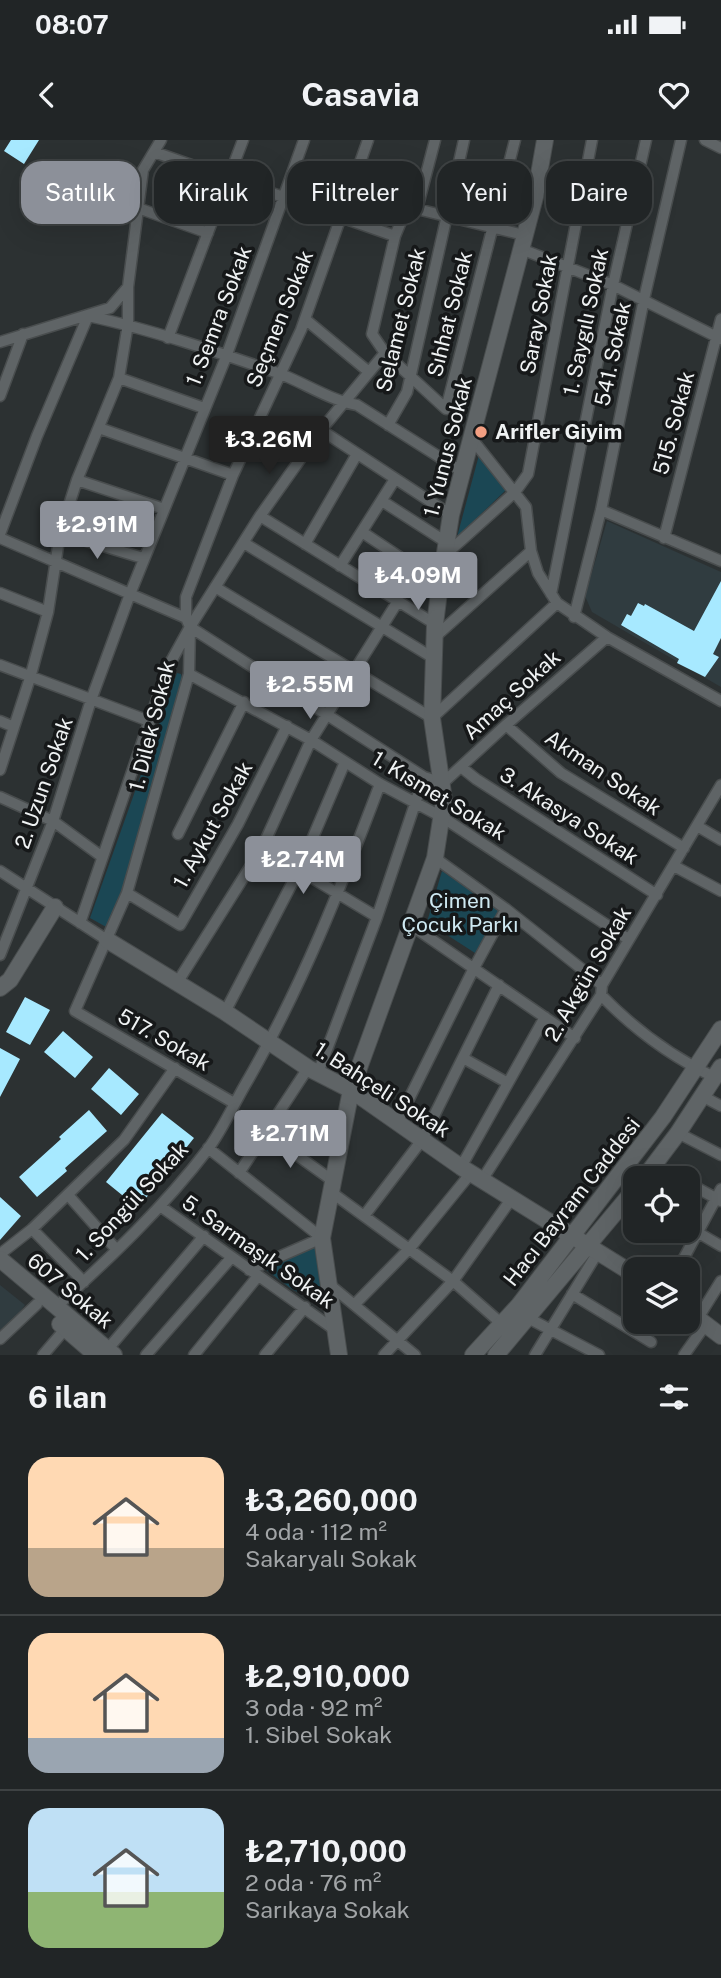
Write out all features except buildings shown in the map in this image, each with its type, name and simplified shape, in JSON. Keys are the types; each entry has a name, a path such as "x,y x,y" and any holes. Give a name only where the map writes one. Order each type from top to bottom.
{"street":[{"path":"140,193 143,170 161,140"},
{"path":"235,161 243,140"},
{"name":"1. Semra Sokak","path":"92,700 143,558 226,358 304,140"},
{"name":"Seçmen Sokak","path":"361,161 368,140"},
{"path":"423,186 435,140"},
{"name":"Selamet Sokak","path":"459,161 464,140"},
{"name":"Sıhhat Sokak","path":"409,377 446,409 515,140"},
{"name":"1. Yunus Sokak","path":"339,1355 323,1238 351,1090 435,858 442,817 443,783 432,718 435,630 445,549 451,515 536,197 545,140"},
{"name":"Saray Sokak","path":"515,492 528,474 592,140"},
{"name":"1. Saygılı Sokak","path":"554,599 613,285 646,140"},
{"name":"541. Sokak","path":"574,617 601,510 644,299 681,140"},
{"path":"705,140 721,148"},
{"path":"154,152 180,161"},
{"path":"273,193 287,198"},
{"path":"140,209 208,233"},
{"path":"0,770 48,612 60,533 77,480 119,378 128,324 128,287 136,224"},
{"path":"168,338 211,224"},
{"name":"Seçmen Sokak","path":"188,623 186,597 233,475 305,319 339,224"},
{"path":"361,224 394,236"},
{"path":"400,224 394,236 372,334 385,353 409,377"},
{"name":"Selamet Sokak","path":"388,425 407,392 444,224"},
{"path":"479,224 491,227 644,299 719,338"},
{"path":"0,342 110,309 128,287"},
{"path":"88,316 128,324 280,374 343,402 357,405 463,472"},
{"path":"88,316 37,436 0,536 188,623 424,777 443,783"},
{"path":"305,319 369,372"},
{"name":"515. Sokak","path":"664,538 719,338 721,319"},
{"path":"0,396 23,334"},
{"path":"188,623 321,430 385,353"},
{"path":"119,378 204,408"},
{"path":"99,428 233,475"},
{"path":"321,430 451,515"},
{"path":"472,439 526,508 531,551 538,573 554,599 574,617 721,701"},
{"path":"305,544 357,454"},
{"path":"340,566 395,479"},
{"path":"77,480 164,509"},
{"path":"382,501 445,549 515,492"},
{"path":"601,510 721,561"},
{"path":"260,516 398,601 435,630 531,551"},
{"path":"362,532 440,584"},
{"path":"60,533 143,558"},
{"path":"244,543 435,659"},
{"path":"215,587 432,718 554,599"},
{"path":"0,593 48,612"},
{"path":"177,983 262,848 312,740 398,601"},
{"name":"1. Dilek Sokak","path":"75,1011 127,893 189,674 188,623"},
{"name":"1. Dilek Sokak","path":"80,923 149,721 188,623"},
{"name":"Amaç Sokak","path":"443,783 506,724 607,637"},
{"path":"0,665 149,721"},
{"name":"1. Kısmet Sokak","path":"189,674 312,740 380,784 442,817 628,939"},
{"name":"2. Uzun Sokak","path":"0,955 53,821 92,700"},
{"path":"178,834 244,702"},
{"path":"0,721 14,727"},
{"name":"Akman Sokak","path":"506,724 561,773 684,848"},
{"name":"1. Aykut Sokak","path":"127,893 180,925 238,824 287,726"},
{"path":"225,1012 299,870 345,762"},
{"name":"3. Akasya Sokak","path":"461,767 657,895"},
{"path":"239,1173 313,1070 377,917 424,777"},
{"name":"1. Songül Sokak","path":"57,1307 160,1206 208,1148 270,1043 338,894 380,784"},
{"name":"2. Akgün Sokak","path":"472,1173 575,1038 628,939 721,785"},
{"path":"0,797 53,821 101,856"},
{"path":"697,826 721,840"},
{"path":"262,848 377,917"},
{"path":"435,858 506,909 601,990 620,1014 647,1036 696,1069 718,1072"},
{"path":"674,866 721,891"},
{"path":"0,871 107,940"},
{"path":"0,988 10,980 55,907"},
{"path":"397,1123 506,909"},
{"path":"412,926 575,1038"},
{"name":"1. Bahçeli Sokak","path":"107,940 313,1070 351,1090 472,1173 623,1268"},
{"path":"364,1216 422,1140 499,985"},
{"name":"517. Sokak","path":"75,1011 234,1103"},
{"path":"355,1304 410,1248 472,1173 508,1083 545,1017"},
{"name":"Hacı Bayram Caddesi","path":"473,1355 519,1305 663,1118 721,1028"},
{"path":"463,1058 508,1083"},
{"path":"2,1255 124,1140 175,1069"},
{"name":"Hacı Bayram Caddesi","path":"655,1165 718,1072"},
{"path":"702,1096 721,1106"},
{"path":"266,1133 332,1186 364,1216 453,1281 502,1324"},
{"path":"678,1133 721,1155"},
{"path":"194,1355 254,1273 323,1238 208,1148"},
{"path":"700,1188 719,1196 700,1227"},
{"path":"68,1195 116,1248"},
{"path":"384,1355 453,1281 512,1198"},
{"name":"5. Sarmaşık Sokak","path":"160,1206 335,1330"},
{"name":"Hacı Bayram Caddesi","path":"496,1355 593,1249 623,1206"},
{"path":"32,1229 84,1282"},
{"path":"700,1234 721,1246"},
{"path":"0,1272 66,1328 106,1353 204,1236"},
{"path":"535,1355 572,1294 593,1249"},
{"name":"607 Sokak","path":"2,1255 106,1353"},
{"path":"146,1355 231,1258"},
{"path":"700,1313 721,1281"},
{"path":"330,1285 415,1355"},
{"path":"572,1294 623,1324"},
{"path":"0,1339 37,1304"},
{"path":"265,1355 305,1307"},
{"path":"528,1318 599,1355"},
{"path":"700,1320 721,1336"},
{"path":"43,1355 66,1328"},
{"path":"640,1334 652,1342"},
{"path":"684,1355 691,1334"}],"shaded area":[{"path":"607,521 721,572 721,687 592,612 585,596"},
{"path":"0,1285 25,1305 0,1340"}],"green space":[{"path":"479,455 507,489 457,537"},
{"path":"177,673 181,674 183,682 135,853 108,928 90,918"},
{"name":"Çimen Çocuk Parkı","path":"442,871 500,911 475,953 427,922"},
{"path":"315,1247 327,1300 323,1303 293,1290 265,1269"}],"place":[{"name":"Arifler Giyim","path":"481,432"}]}
